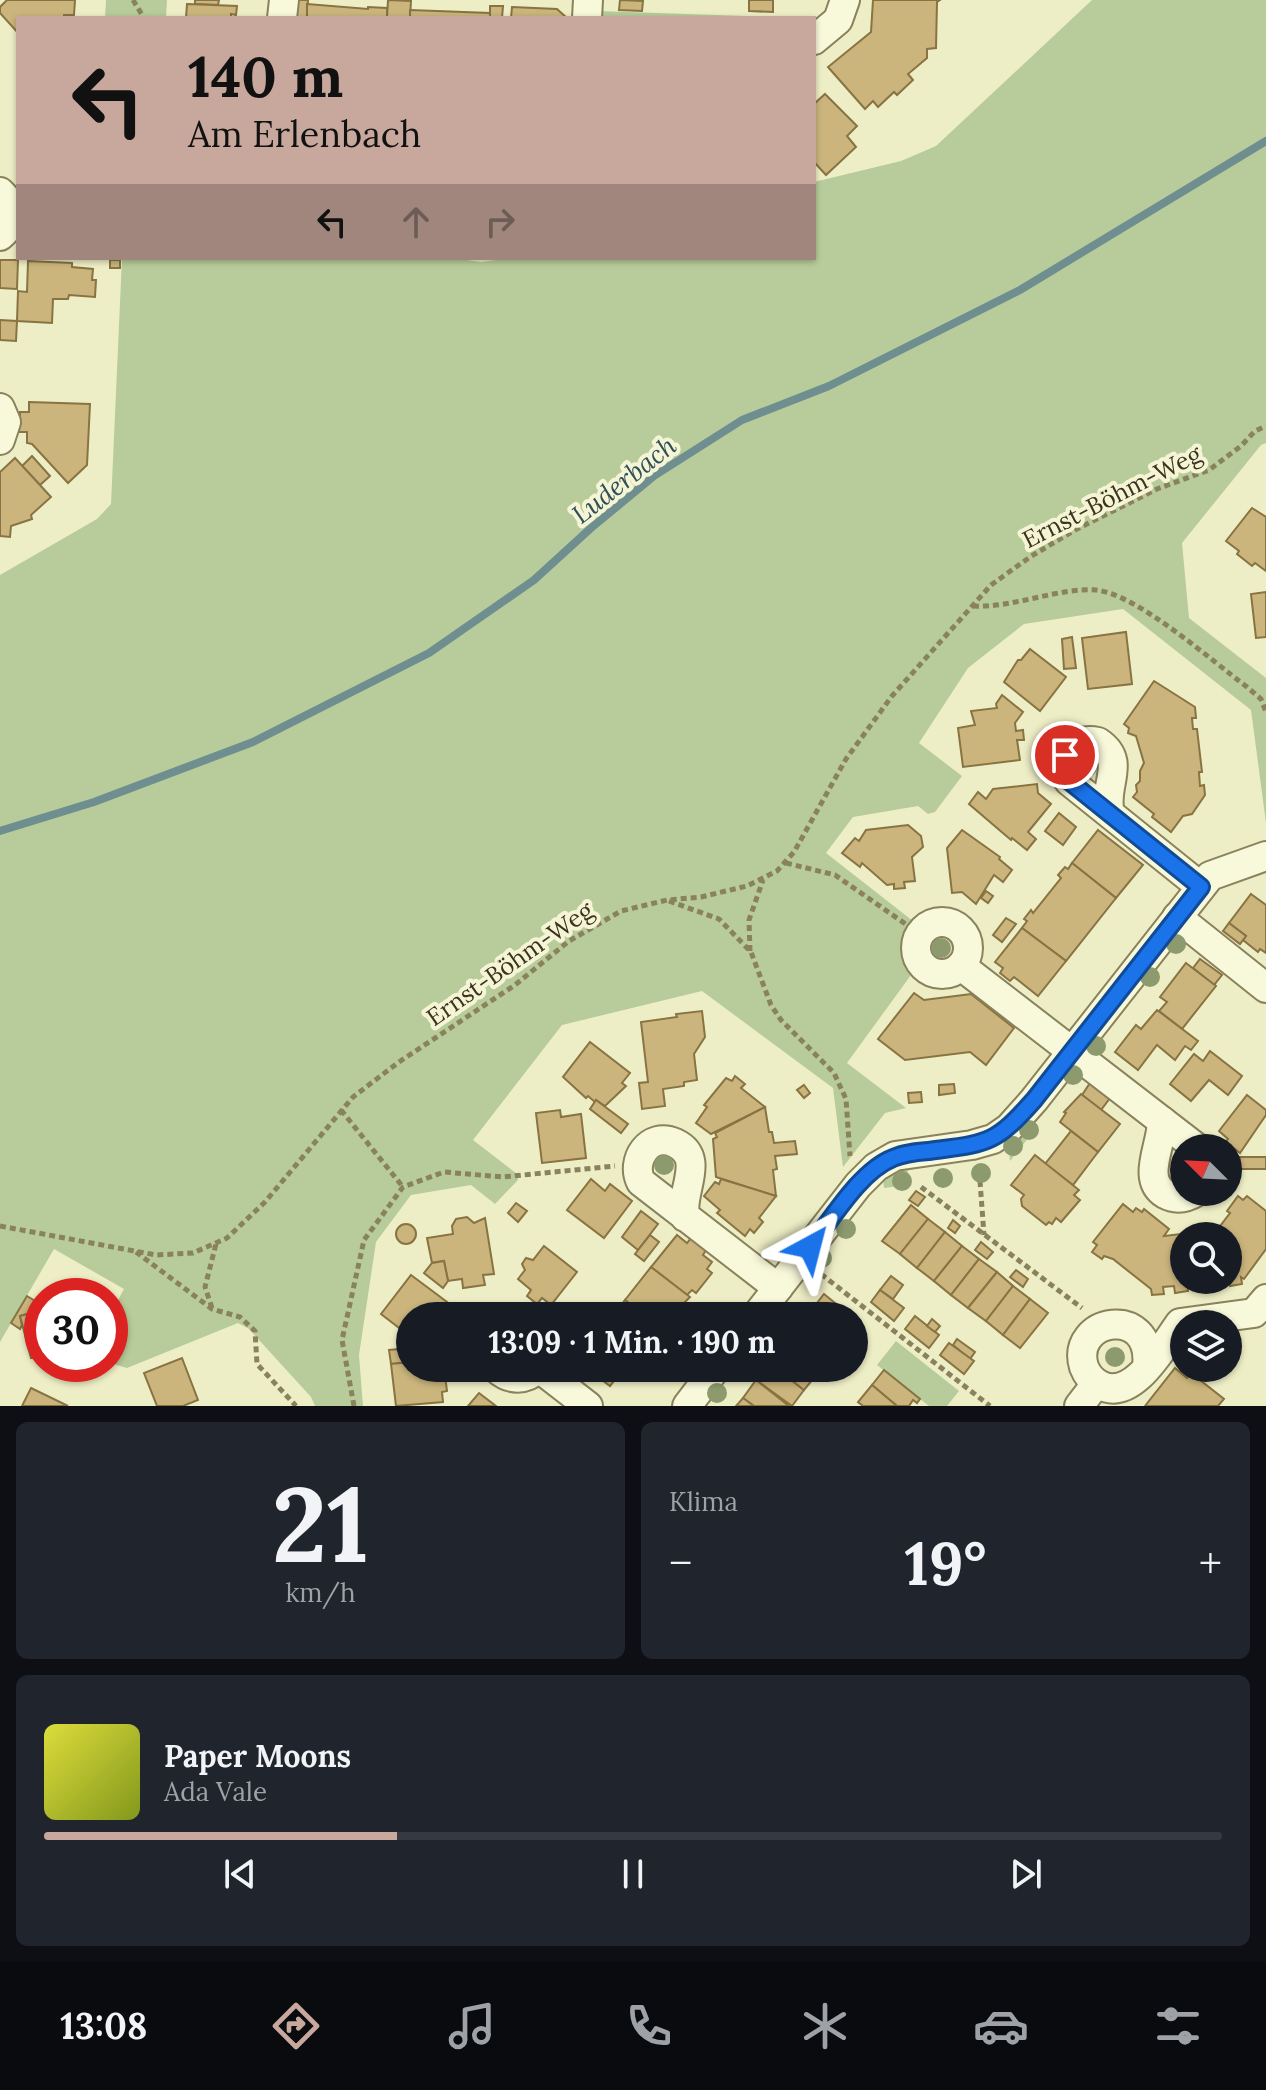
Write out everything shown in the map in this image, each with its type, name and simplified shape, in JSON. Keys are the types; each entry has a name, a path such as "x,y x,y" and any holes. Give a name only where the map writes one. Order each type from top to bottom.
{"street":[{"path":"816,38 838,20 845,0"},
{"path":"0,192 9,202 12,217 8,228 0,236"},
{"path":"0,408 6,422 0,440"},
{"path":"1110,814 1201,887"},
{"path":"767,1302 858,1185 876,1167 895,1156 993,1139 1009,1128 1201,887 1215,873 1266,856"},
{"path":"1177,917 1266,988"},
{"path":"920,934 937,922 956,926 968,945 966,959 961,966 1179,1134"},
{"path":"1162,1121 1162,1137 1152,1173 1155,1182 1170,1196"},
{"path":"685,1217 683,1200 692,1168 685,1150 667,1141 657,1141 641,1153 637,1164 641,1182 685,1217 778,1288"},
{"path":"1147,1367 1147,1346 1141,1335 1120,1324 1106,1325 1094,1331 1083,1355 1088,1395 1124,1388 1135,1381 1147,1367 1180,1323 1254,1313 1266,1299"},
{"path":"557,1382 588,1406"},
{"path":"687,1406 705,1382"}],"path":[{"name":"Ernst-Böhm-Weg","path":"0,1226 135,1251 179,1255 193,1253 227,1238 265,1202 341,1109 389,1069 485,1006 579,934 621,911 747,886 763,880 786,863 846,759 883,708 991,585 1075,530 1157,489 1209,470 1255,431 1266,426"},
{"path":"973,606 994,607 1096,590 1118,596 1141,607 1247,687 1261,699 1266,712"},
{"path":"786,863 835,875 920,934"},
{"path":"763,880 749,920 751,952 771,1005 781,1020 834,1073 846,1099 852,1160"},
{"path":"667,900 719,919 751,952"},
{"path":"341,1109 403,1187"},
{"path":"354,1406 342,1340 364,1240 403,1187 444,1172 503,1177 637,1164"},
{"path":"980,1181 984,1236"},
{"path":"921,1187 1106,1325"},
{"path":"212,1309 205,1287 216,1244"},
{"path":"135,1251 212,1309 240,1317 255,1331 257,1364 296,1406"},
{"path":"818,1272 990,1406"}],"green space":[{"path":"106,0 167,0 166,16 105,16"},
{"path":"1092,0 1266,0 1266,443 1261,445 1182,543 1189,618 1266,678 1266,823 1251,710 1123,609 1024,624 968,668 919,743 962,776 935,812 928,814 918,806 853,817 826,853 913,921 903,936 911,975 847,1063 906,1108 885,1113 843,1167 833,1088 702,991 562,1025 473,1140 517,1174 518,1180 495,1204 471,1185 411,1195 376,1242 359,1355 363,1406 315,1406 311,1397 249,1329 238,1323 128,1368 128,1278 105,1278 54,1249 37,1278 24,1278 24,1301 0,1342 0,575 97,519 111,504 122,260 816,260 816,182 901,161 936,146"},
{"path":"599,11 746,16 599,16"},
{"path":"1027,1125 1038,1126 1010,1161 1008,1143"},
{"path":"907,1164 909,1185 884,1188 883,1177"},
{"path":"896,1341 959,1391 947,1406 929,1406 877,1365"}],"building":[{"path":"7,0 75,0 74,15 16,16 16,31 0,13 0,7"},
{"path":"195,0 219,0 218,5 195,4"},
{"path":"296,0 308,0 307,16 296,16"},
{"path":"388,0 411,1 410,16 387,16"},
{"path":"620,0 643,1 642,11 619,10"},
{"path":"749,0 773,0 773,12 749,11"},
{"path":"873,0 940,0 937,2 936,48 927,49 927,58 908,74 913,80 897,95 894,92 878,107 873,101 865,109 828,67 871,32"},
{"path":"187,4 237,6 236,15 231,16 186,16"},
{"path":"307,4 387,8 387,16 307,16"},
{"path":"490,6 503,6 502,16 490,16"},
{"path":"512,7 557,9 565,16 511,16"},
{"path":"410,10 490,13 490,16 410,16"},
{"path":"825,94 857,126 847,136 856,147 826,175 816,164 816,102"},
{"path":"0,260 18,260 17,289 0,288"},
{"path":"110,260 120,260 120,268 110,268"},
{"path":"28,261 72,263 72,267 93,269 95,297 69,295 68,299 53,299 52,323 17,321 18,291 27,292"},
{"path":"0,320 17,321 16,341 0,340"},
{"path":"29,402 90,404 87,465 68,483 32,444 27,443 27,432 19,432 20,412 29,412"},
{"path":"32,456 50,476 40,485 22,466"},
{"path":"15,458 51,497 31,515 32,519 11,526 10,537 0,536 0,472"},
{"path":"1252,508 1266,517 1266,571 1255,563 1252,566 1226,541"},
{"path":"1266,592 1266,637 1256,638 1251,594"},
{"path":"1126,632 1132,684 1088,689 1082,638"},
{"path":"1072,637 1076,668 1064,669 1062,639"},
{"path":"1030,649 1066,677 1040,711 1004,682 1018,660"},
{"path":"1154,681 1195,707 1193,729 1197,729 1202,772 1199,772 1200,786 1204,785 1205,795 1192,814 1183,816 1171,832 1133,797 1144,763 1136,736 1128,733 1129,728 1124,724"},
{"path":"1002,695 1023,712 1015,723 1016,731 1023,730 1024,740 1017,740 1020,760 963,767 958,728 975,725 971,711 997,708"},
{"path":"1037,784 1038,793 1051,804 1028,832 1036,839 1027,850 969,804 978,792 986,799 993,789"},
{"path":"1059,813 1076,827 1063,845 1045,831"},
{"path":"908,825 921,836 923,847 912,857 915,881 904,882 905,888 894,889 894,884 887,885 862,863 860,867 842,853 855,838 859,841 866,830"},
{"path":"962,830 1000,857 1012,870 1003,882 994,875 976,904 962,892 952,893 947,848"},
{"path":"1098,830 1143,865 1116,898 1072,863"},
{"path":"1072,863 1116,898 1066,961 1022,928 1027,921 1024,919 1031,910 1033,913 1061,878 1058,875"},
{"path":"986,891 993,896 988,903 981,898"},
{"path":"1251,894 1266,905 1266,953 1260,949 1258,952 1243,940 1246,936 1229,923"},
{"path":"1006,918 1016,924 1002,942 993,935"},
{"path":"1229,923 1246,936 1240,944 1223,931"},
{"path":"1022,928 1066,961 1038,996 1014,977 1010,981 1000,973 1003,968 995,962"},
{"path":"1200,959 1222,975 1214,985 1193,968"},
{"path":"1186,963 1216,986 1182,1029 1159,1011 1167,1002 1160,997"},
{"path":"914,993 924,1000 971,994 1014,1028 986,1065 970,1052 905,1060 878,1039"},
{"path":"1157,1010 1198,1041 1191,1050 1185,1046 1175,1060 1157,1045 1138,1070 1115,1052 1136,1025 1141,1029"},
{"path":"702,1011 705,1037 694,1054 697,1080 684,1082 684,1086 663,1089 665,1106 642,1109 639,1083 648,1082 641,1022"},
{"path":"590,1042 630,1073 622,1083 626,1086 605,1106 588,1096 586,1098 563,1077"},
{"path":"1210,1051 1242,1076 1228,1095 1209,1080 1191,1101 1170,1084 1194,1054 1203,1061"},
{"path":"735,1076 745,1084 741,1088 765,1107 711,1134 696,1123 707,1107 704,1105 726,1078 732,1081"},
{"path":"1090,1083 1110,1098 1101,1110 1082,1095"},
{"path":"954,1084 955,1093 939,1095 939,1085"},
{"path":"804,1085 810,1093 804,1098 797,1090"},
{"path":"921,1092 922,1102 909,1103 908,1093"},
{"path":"1081,1094 1120,1124 1098,1152 1060,1122 1064,1112"},
{"path":"1247,1095 1266,1110 1266,1115 1242,1150 1242,1134 1222,1134 1219,1131"},
{"path":"596,1100 628,1124 621,1133 590,1109"},
{"path":"765,1107 774,1143 795,1141 797,1154 775,1156 776,1196 716,1177 715,1133"},
{"path":"560,1110 561,1117 581,1114 586,1158 542,1163 536,1113"},
{"path":"1071,1131 1098,1152 1073,1185 1045,1164"},
{"path":"1035,1155 1079,1190 1074,1195 1080,1200 1061,1222 1056,1218 1052,1224 1049,1222 1046,1225 1022,1206 1024,1195 1011,1185"},
{"path":"1242,1157 1266,1157 1266,1169 1242,1169"},
{"path":"591,1179 605,1191 610,1184 632,1201 604,1238 567,1210"},
{"path":"721,1179 776,1196 759,1218 763,1222 754,1233 750,1229 745,1236 717,1213 720,1210 704,1196"},
{"path":"916,1191 925,1197 918,1206 909,1200"},
{"path":"1247,1196 1266,1211 1266,1249 1244,1279 1242,1222 1223,1222 1230,1213 1227,1211 1231,1206 1242,1206 1242,1199"},
{"path":"516,1203 527,1211 518,1222 508,1213"},
{"path":"1123,1204 1133,1212 1136,1208 1142,1212 1144,1209 1169,1229 1164,1236 1170,1235 1170,1286 1163,1287 1164,1294 1152,1295 1151,1289 1113,1259 1104,1256 1102,1259 1092,1252 1097,1245 1093,1242"},
{"path":"911,1205 928,1219 900,1254 882,1241"},
{"path":"641,1211 658,1224 638,1250 622,1237"},
{"path":"467,1217 474,1223 485,1218 494,1274 483,1275 485,1285 463,1288 462,1279 448,1281 444,1261 432,1263 427,1238 453,1234 452,1226 456,1219"},
{"path":"928,1219 945,1232 917,1268 900,1254"},
{"path":"953,1220 960,1226 955,1233 948,1228"},
{"path":"406,1224 413,1227 416,1234 413,1241 406,1244 399,1241 396,1234 399,1227"},
{"path":"945,1232 962,1246 934,1281 917,1268"},
{"path":"650,1235 659,1242 644,1261 635,1254"},
{"path":"677,1235 687,1243 691,1238 706,1250 703,1255 712,1262 707,1269 712,1273 696,1293 692,1290 687,1295 651,1267"},
{"path":"981,1242 993,1252 987,1259 975,1250"},
{"path":"544,1246 577,1272 553,1302 542,1298 534,1302 527,1296 531,1290 518,1279 525,1270 522,1264 526,1258 533,1260"},
{"path":"962,1246 979,1259 951,1295 934,1281"},
{"path":"979,1259 997,1272 968,1308 951,1295"},
{"path":"444,1261 448,1281 443,1288 424,1273 432,1263"},
{"path":"651,1267 690,1297 685,1302 625,1300"},
{"path":"1016,1270 1028,1279 1023,1287 1010,1277"},
{"path":"997,1272 1013,1286 986,1321 968,1308"},
{"path":"411,1275 447,1302 396,1302 396,1326 381,1314"},
{"path":"891,1276 903,1285 893,1299 880,1290"},
{"path":"1013,1286 1030,1299 1003,1335 986,1321"},
{"path":"880,1290 904,1308 894,1321 871,1302"},
{"path":"824,1294 834,1302 818,1302"},
{"path":"1030,1299 1048,1313 1020,1348 1003,1335"},
{"path":"24,1301 20,1329 11,1323"},
{"path":"915,1316 939,1335 929,1348 905,1329"},
{"path":"932,1319 940,1326 935,1332 927,1326"},
{"path":"957,1339 975,1352 970,1359 953,1345"},
{"path":"949,1343 974,1361 964,1374 940,1355"},
{"path":"396,1349 396,1363 391,1364 389,1350"},
{"path":"182,1358 198,1400 183,1406 157,1406 144,1373"},
{"path":"396,1363 396,1382 446,1382 447,1391 442,1392 443,1402 396,1406 391,1364"},
{"path":"884,1370 920,1399 917,1403 913,1400 909,1406 897,1406 872,1385"},
{"path":"1170,1374 1170,1382 1202,1382 1224,1399 1218,1406 1145,1406"},
{"path":"755,1382 759,1382 789,1406 754,1406 743,1398"},
{"path":"759,1382 794,1382 804,1390 792,1406"},
{"path":"794,1382 811,1382 804,1390"},
{"path":"872,1385 897,1406 863,1406 858,1402"},
{"path":"31,1388 68,1406 22,1406"},
{"path":"479,1393 496,1406 468,1406"},
{"path":"743,1398 754,1406 736,1406"}],"waterway":[{"name":"Luderbach","path":"0,831 94,802 253,742 429,653 534,580 654,476 742,420 829,386 1020,290 1266,141"}],"route":[{"path":"810,1247 858,1185 885,1161 895,1156 985,1142 1009,1128 1201,887 1069,781 1064,771 1065,755"}]}
